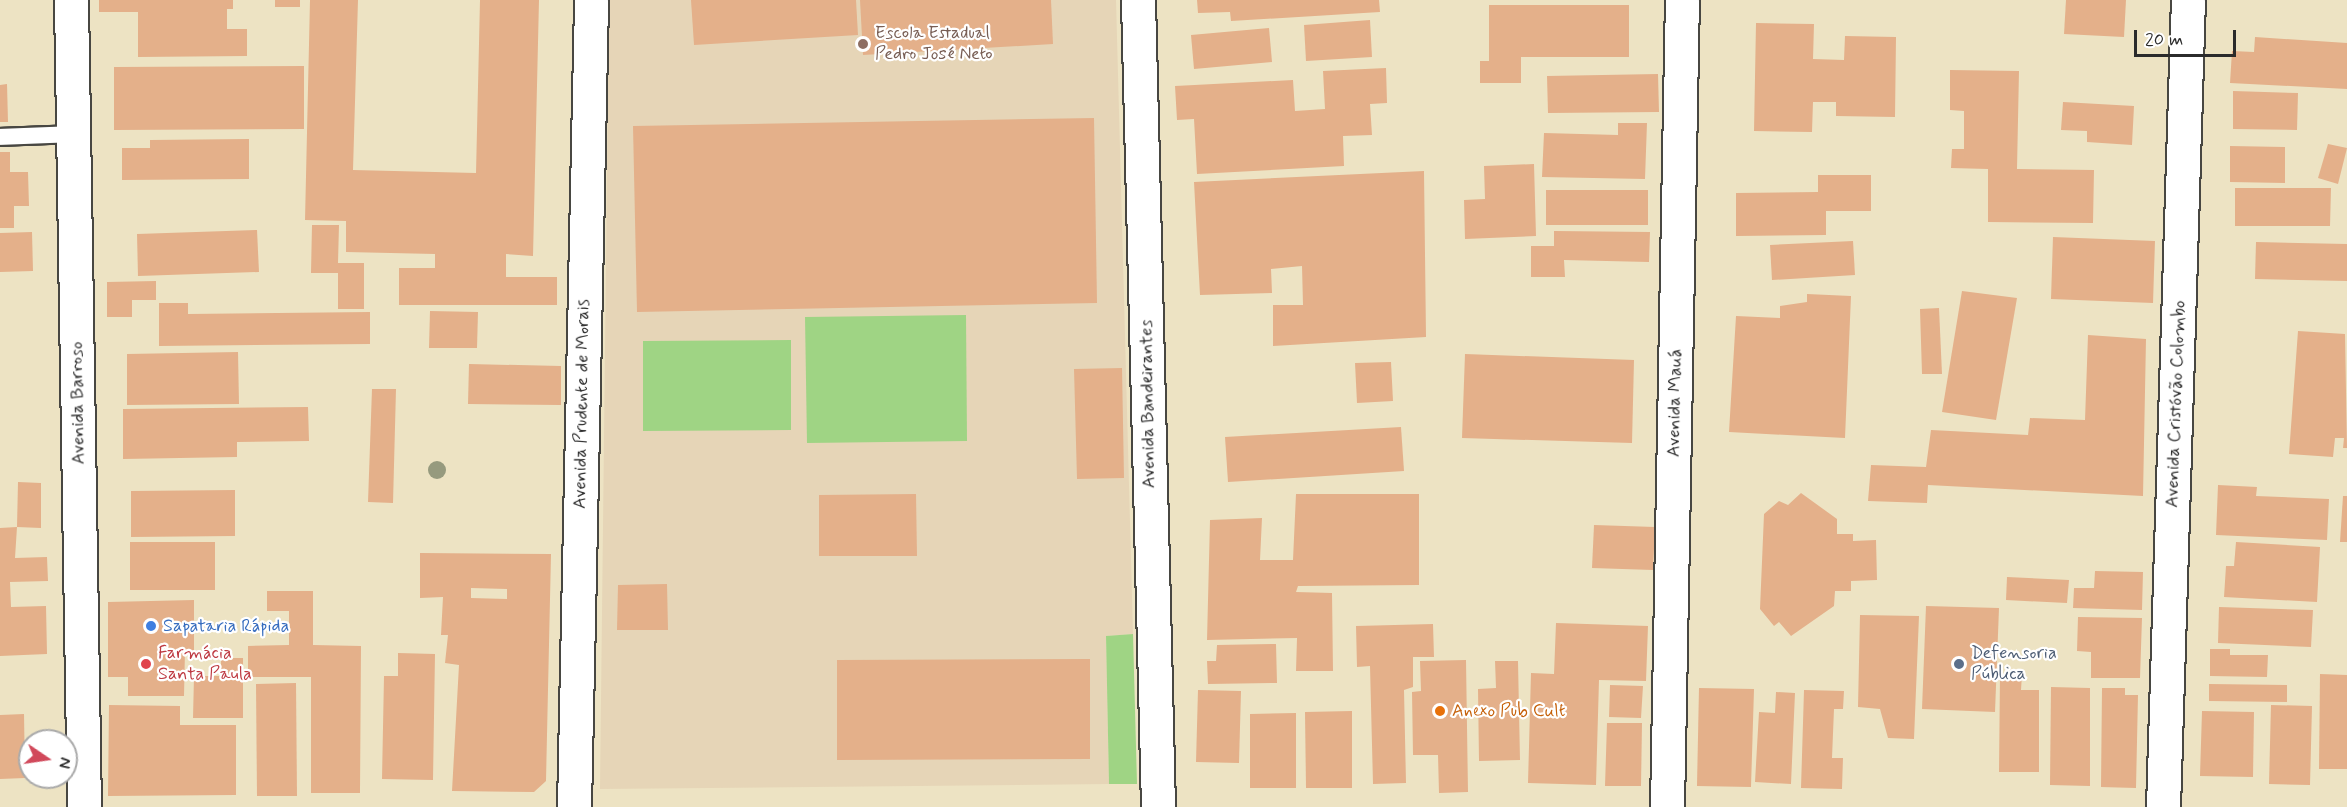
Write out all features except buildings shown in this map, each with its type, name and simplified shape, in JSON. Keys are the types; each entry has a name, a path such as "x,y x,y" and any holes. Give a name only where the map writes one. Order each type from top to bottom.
{"street":[{"name":"Avenida Barroso","path":"71,0 84,807"},
{"name":"Avenida Prudente de Morais","path":"574,807 591,0"},
{"name":"Avenida Bandeirantes","path":"1138,0 1158,807"},
{"name":"Avenida Mauá","path":"1667,807 1682,0"},
{"name":"Avenida Cristóvão Colombo","path":"2163,807 2188,0"}],"lane":[{"path":"0,137 74,134"}],"shaded area":[{"path":"609,0 1116,0 1133,634 1106,636 1109,784 600,789"}],"green space":[{"path":"966,315 967,441 807,443 805,317"},
{"path":"791,340 791,430 643,431 643,341"},
{"path":"1133,634 1137,784 1109,784 1106,636"}],"place":[{"name":"Escola Estadual Pedro José Neto","path":"863,44"},
{"name":"Sapataria Rápida","path":"151,626"},
{"name":"Farmácia Santa Paula","path":"146,664"},
{"name":"Defensoria Pública","path":"1959,664"},
{"name":"Anexo Pub Cult","path":"1440,711"}]}
